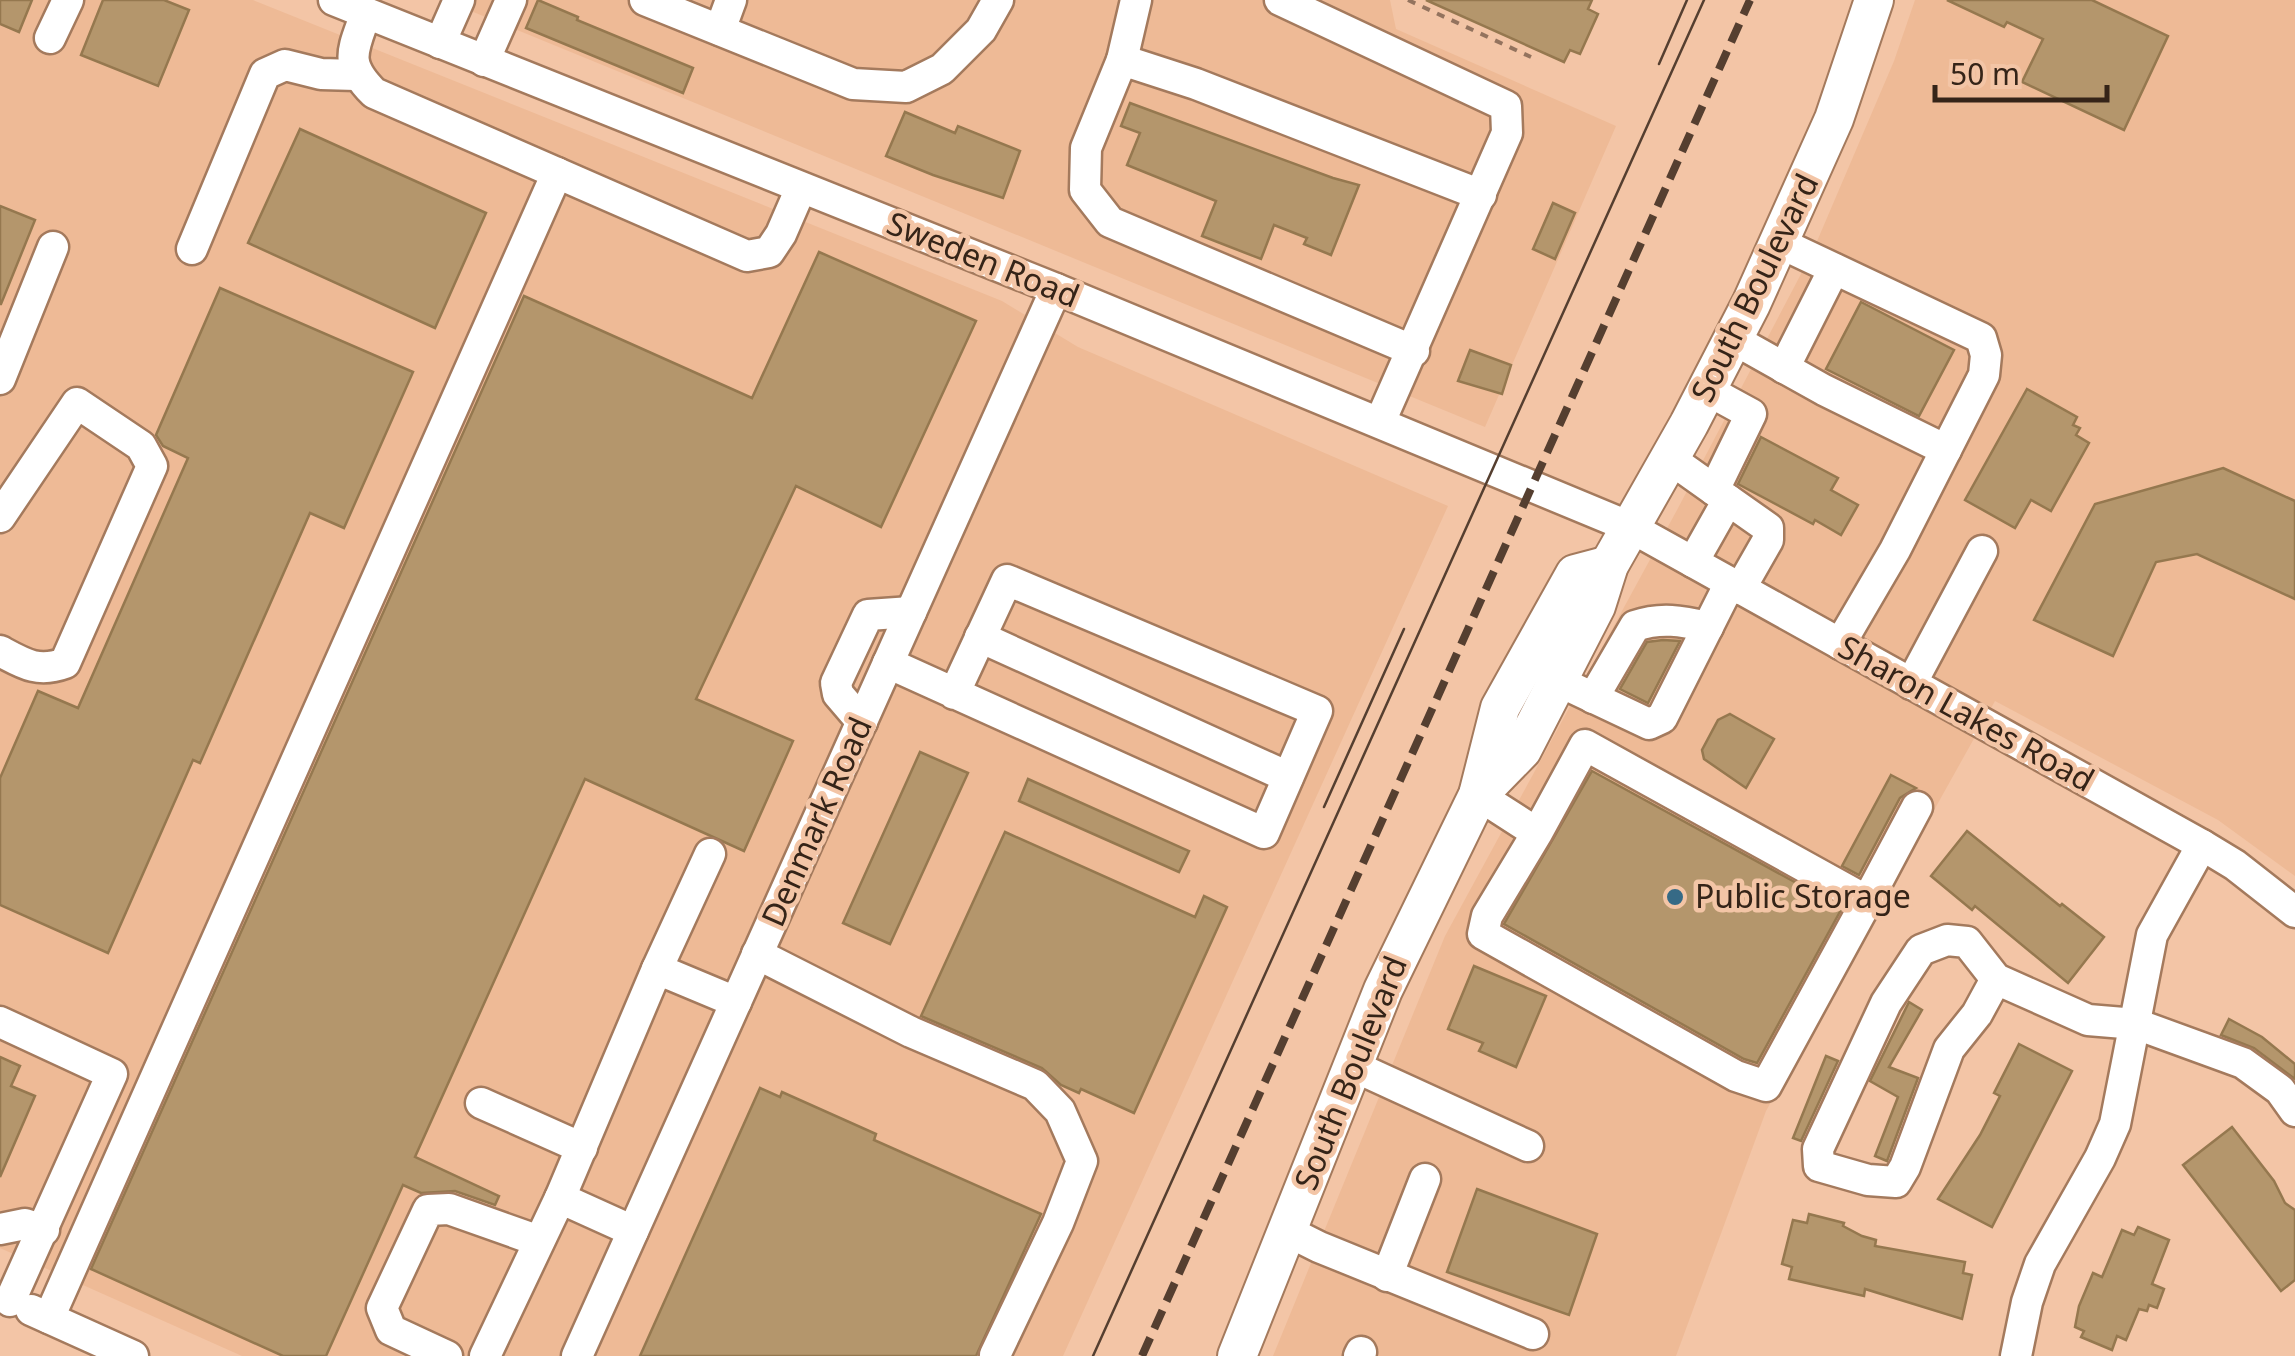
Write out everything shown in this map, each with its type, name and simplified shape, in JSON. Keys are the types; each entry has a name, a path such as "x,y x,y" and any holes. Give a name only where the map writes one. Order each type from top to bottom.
{"main road":[{"name":"South Boulevard","path":"1478,795 1522,750 1596,606 1609,565 1733,339 1834,119 1874,0"},
{"name":"South Boulevard","path":"1237,1356 1382,990 1478,795 1500,708 1574,574 1609,565"}],"street":[{"path":"50,38 68,0"},
{"name":"Sweden Road","path":"334,0 1056,288 1630,526"},
{"path":"440,44 459,0"},
{"path":"484,62 511,0"},
{"path":"645,0 853,84 906,87 942,69 981,30 998,0"},
{"path":"720,30 732,0"},
{"path":"1136,0 1122,60 1086,148 1085,190 1110,222 1414,351"},
{"path":"1280,0 1506,106 1507,133 1380,422"},
{"path":"366,13 352,53 356,75 374,93 747,256 768,252 782,234 801,188"},
{"path":"1122,60 1196,84 1481,195"},
{"path":"192,249 265,74 285,65 321,74 356,75"},
{"path":"49,1318 557,173"},
{"path":"1780,243 1980,338 1986,355 1984,375 1896,550 1840,644"},
{"path":"0,379 53,246"},
{"path":"1784,368 1834,269"},
{"name":"Denmark Road","path":"577,1356 1056,288"},
{"path":"1733,339 1946,450"},
{"path":"1693,562 1751,414 1706,390"},
{"path":"0,513 76,402 141,446 152,466 65,663 48,669 30,667 0,651"},
{"path":"1558,682 1649,724 1662,718 1708,628 1768,540 1768,528 1669,458"},
{"name":"Sharon Lakes Road","path":"1630,526 2202,845 2295,912"},
{"path":"1911,684 1982,552"},
{"path":"888,664 954,694 1264,832 1317,711 1007,580 954,694"},
{"path":"1596,606 1635,626"},
{"path":"862,722 838,694 836,683 868,615 911,612"},
{"path":"1593,698 1635,626 1652,620 1674,620 1708,628"},
{"path":"980,638 1288,777"},
{"path":"1868,901 1585,745 1486,916 1483,934 1736,1076 1766,1086 1868,901 1917,807"},
{"path":"1478,795 1536,833"},
{"path":"2016,1356 2040,1264 2115,1124 2152,936 2202,845"},
{"path":"485,1356 560,1198 710,854"},
{"path":"1996,979 1977,1014 1950,1050 1896,1182 1868,1180 1820,1166 1818,1149 1886,1004 1920,950 1947,940 1968,942 1996,979 2088,1020 2136,1024 2243,1063 2280,1090 2295,1112"},
{"path":"757,954 911,1032 1035,1085 1060,1110 1082,1161 1058,1223 995,1356"},
{"path":"657,969 736,1002"},
{"path":"0,1022 112,1074 44,1230 5,1298 133,1356"},
{"path":"1352,1066 1528,1146"},
{"path":"481,1103 582,1148"},
{"path":"1387,1276 1425,1180"},
{"path":"560,1198 633,1231"},
{"path":"447,1356 391,1330 382,1308 428,1210 449,1208 539,1242"},
{"path":"0,1229 26,1224 44,1230"},
{"path":"1287,1231 1533,1334"}],"path":[{"path":"1408,0 1531,57"}],"shaded area":[{"path":"0,0 253,0 1002,301 1078,347 1448,506 1063,1356 242,1356 0,1248"},
{"path":"444,0 1390,0 1396,29 1616,126 1485,427"},
{"path":"1915,0 2295,0 2295,876 2218,820 1995,701 1766,1111 1676,1356 1273,1356 1445,936 1812,253 1894,61"}],"building":[{"path":"0,0 32,0 19,32 0,24"},
{"path":"103,0 164,0 189,10 158,86 81,55"},
{"path":"538,0 693,68 683,93 526,28"},
{"path":"1426,0 1592,0 1588,9 1598,14 1580,54 1570,50 1564,62"},
{"path":"1947,0 2092,0 2168,36 2124,130 2022,82 2043,39 2007,22 2004,27"},
{"path":"1130,103 1359,185 1331,255 1304,244 1307,238 1274,225 1261,259 1202,236 1216,201 1127,165 1140,133 1121,126"},
{"path":"905,112 955,133 958,126 1020,151 1003,198 886,156"},
{"path":"300,129 486,213 435,328 248,243"},
{"path":"1553,203 1575,213 1555,259 1533,249"},
{"path":"0,206 35,220 1,304 0,304"},
{"path":"819,252 976,321 881,527 796,486 696,699 793,741 744,851 585,779 415,1157 499,1196 495,1205 455,1191 421,1193 403,1185 326,1356 283,1356 91,1269 524,296 752,398"},
{"path":"220,288 413,372 344,528 310,513 200,763 193,760 108,953 0,905 0,778 38,691 78,708 188,458 163,446 156,435"},
{"path":"1861,302 1954,350 1919,416 1826,369"},
{"path":"1470,350 1511,365 1502,394 1458,381"},
{"path":"2027,389 2077,417 2073,425 2080,428 2076,435 2089,443 2051,511 2031,500 2015,528 1965,500"},
{"path":"1761,437 1838,478 1831,490 1858,505 1841,535 1738,484"},
{"path":"2223,468 2295,501 2295,599 2197,554 2156,562 2113,656 2034,620 2095,504"},
{"path":"1680,641 1648,703 1620,689 1647,642"},
{"path":"1730,714 1774,739 1746,788 1704,759 1702,750 1718,720"},
{"path":"920,752 968,773 890,944 843,923"},
{"path":"1592,771 1842,908 1757,1063 1504,924"},
{"path":"1891,775 1916,788 1900,798 1859,875 1842,866"},
{"path":"1028,779 1189,851 1179,872 1019,801"},
{"path":"1967,831 2104,937 2068,983 1975,906 1972,910 1931,876"},
{"path":"1005,832 1195,917 1204,896 1227,907 1134,1113 1081,1089 1079,1093 1061,1085 1042,1068 921,1016"},
{"path":"1474,966 1546,996 1516,1067 1479,1051 1483,1043 1448,1029"},
{"path":"1909,1002 1922,1010 1889,1067 1918,1078 1887,1161 1875,1156 1898,1097 1870,1081"},
{"path":"2229,1019 2262,1037 2295,1064 2295,1079 2254,1048 2221,1035"},
{"path":"2019,1044 2072,1071 1992,1227 1938,1199 1980,1135 2000,1096 1994,1093"},
{"path":"1826,1056 1838,1061 1801,1141 1793,1138"},
{"path":"0,1057 20,1066 11,1086 35,1096 0,1177"},
{"path":"760,1088 780,1097 782,1092 876,1134 874,1140 1041,1214 976,1356 640,1356"},
{"path":"2232,1127 2274,1181 2285,1203 2295,1210 2295,1280 2281,1291 2183,1165"},
{"path":"1477,1189 1597,1234 1569,1315 1447,1272"},
{"path":"1809,1214 1844,1223 1843,1226 1876,1240 1875,1246 1965,1262 1963,1273 1972,1275 1962,1319 1865,1289 1864,1296 1789,1279 1792,1267 1782,1264 1793,1220 1807,1223"},
{"path":"2138,1227 2169,1240 2152,1284 2164,1289 2157,1308 2149,1305 2147,1311 2139,1309 2126,1340 2117,1336 2112,1350 2081,1337 2084,1331 2075,1327 2079,1306 2093,1273 2102,1277 2122,1230 2134,1235"}],"tram line":[{"path":"1659,64 1687,0"},
{"path":"1093,1356 1704,0"},
{"path":"1324,807 1404,629"}],"railway":[{"path":"1142,1356 1750,0"}],"place":[{"name":"Public Storage","path":"1675,897"}]}
